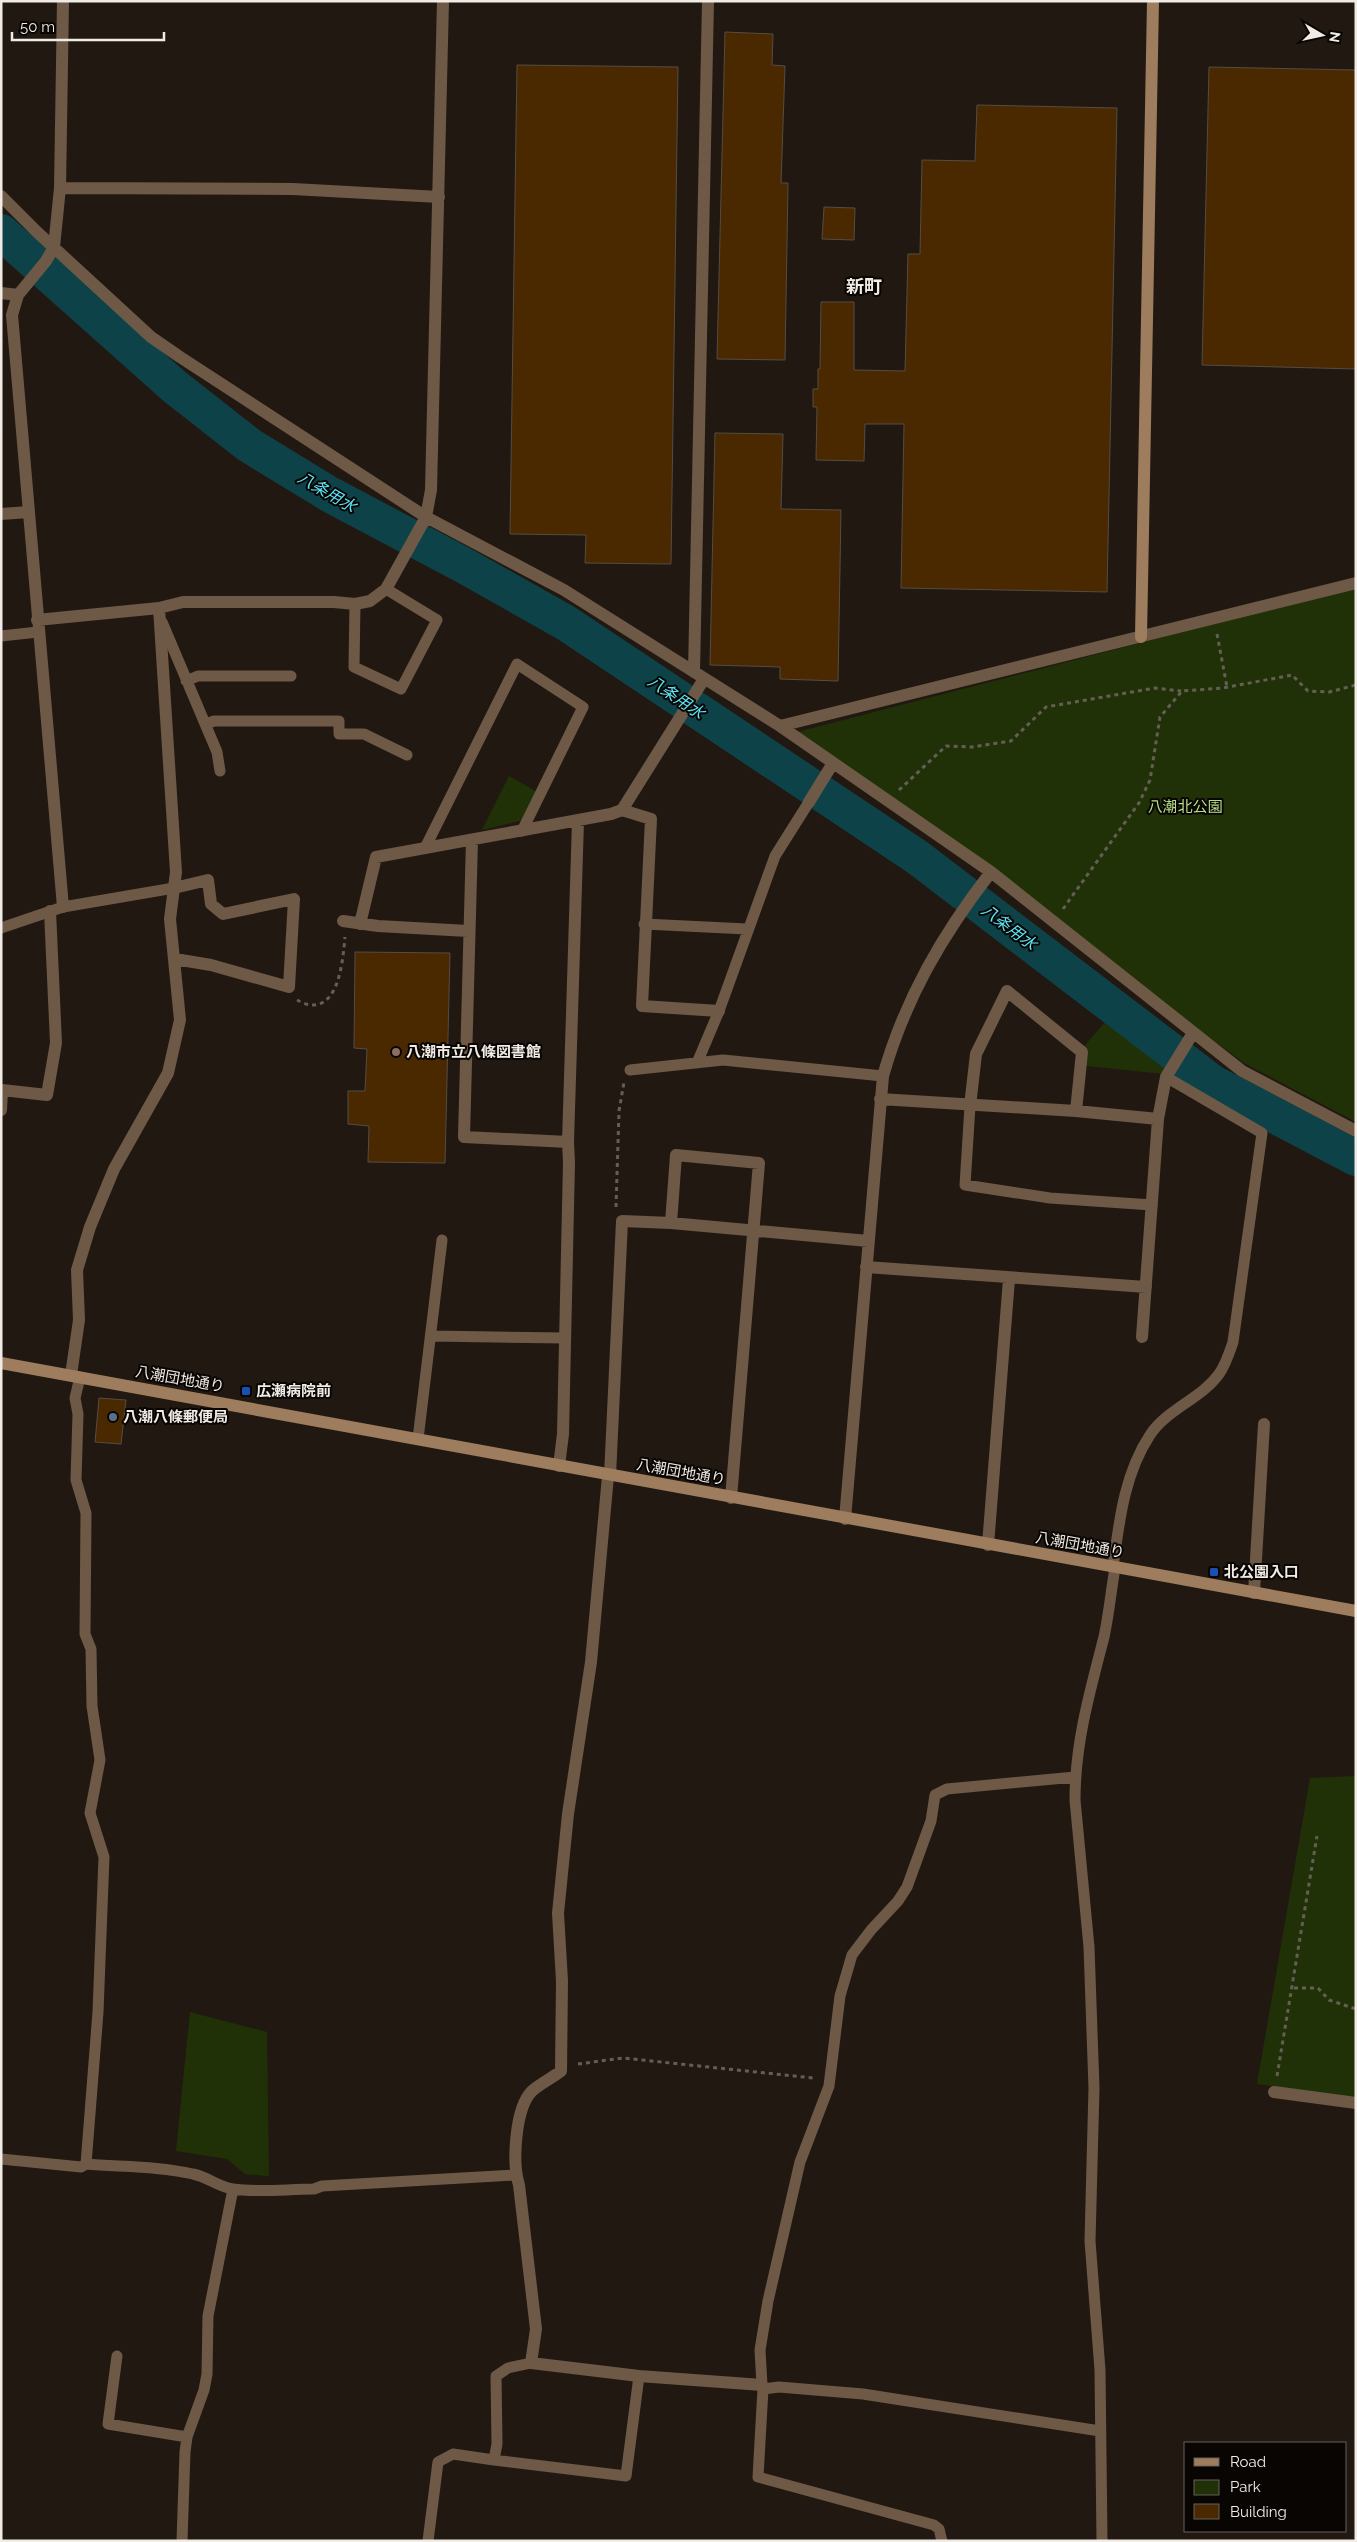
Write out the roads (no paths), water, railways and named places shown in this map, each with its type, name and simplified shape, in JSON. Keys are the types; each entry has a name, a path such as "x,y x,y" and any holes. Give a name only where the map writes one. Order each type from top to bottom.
{"street":[{"path":"63,1 60,188 54,248 18,296 12,315 64,907"},
{"path":"38,626 158,611 183,602 334,602 355,604 370,601 386,588 426,517 431,490 443,1"},
{"path":"622,810 678,718 698,680 708,1"},
{"path":"1141,637 1153,1"},
{"path":"60,188 293,189 439,197"},
{"path":"1,196 151,338 426,517 564,590 698,680 780,726 991,872 1242,1071 1356,1131"},
{"path":"1,293 18,296"},
{"path":"1,514 29,512"},
{"path":"780,726 1356,583"},
{"path":"75,1376 79,1320 77,1270 90,1226 114,1169 168,1073 180,1020 170,919 176,872 158,611"},
{"path":"809,802 833,763"},
{"path":"360,924 376,857 578,820 622,810 651,819 644,924 642,1006 718,1011"},
{"path":"559,1466 563,1434 568,1142 578,820"},
{"path":"472,840 468,931 464,1137 568,1142"},
{"path":"845,1519 882,1076 916,986 954,922 991,872"},
{"path":"174,888 208,880 211,904 222,914 294,899 290,987 211,965 175,959"},
{"path":"1,1110 2,1090 47,1095 56,1043 50,911"},
{"path":"345,922 468,931"},
{"path":"970,1106 976,1054 1007,991 1082,1052 1076,1111"},
{"path":"1142,1337 1158,1119 1166,1077 1193,1033"},
{"path":"880,1099 1076,1111 1158,1119"},
{"path":"671,1223 676,1155 759,1163 731,1498"},
{"path":"762,2387 639,2376 531,2363 536,2329 515,2175 515,2152 520,2109 531,2092 561,2071 562,1981 558,1913 568,1814 592,1662 612,1460 622,1221 671,1223 868,1241"},
{"path":"866,1267 1009,1279 1146,1287"},
{"path":"988,1545 1009,1279"},
{"name":"八潮団地通り","path":"1,1363 609,1476 1356,1611"},
{"path":"1254,1593 1264,1424"},
{"path":"1274,2092 1356,2102"}],"lane":[{"path":"355,604 354,667 401,689 437,620 386,588"},
{"path":"158,611 217,752 220,771"},
{"path":"1,636 38,626"},
{"path":"425,848 517,664 583,707 522,830"},
{"path":"186,681 198,676 291,676"},
{"path":"206,724 214,721 339,721 339,734 364,734 406,755"},
{"path":"697,1063 775,856 809,802"},
{"path":"1,928 64,907 174,888"},
{"path":"644,924 747,929"},
{"path":"630,1070 723,1060 882,1076"},
{"path":"1102,2541 1100,2370 1090,2241 1094,2088 1090,1956 1086,1898 1074,1800 1075,1777 1084,1711 1104,1634 1123,1497 1150,1435 1163,1420 1218,1375 1228,1358 1233,1342 1262,1133 1166,1077"},
{"path":"970,1106 965,1185 1050,1198 1152,1204"},
{"path":"418,1439 432,1336 442,1240"},
{"path":"432,1336 564,1338"},
{"path":"75,1376 78,1414 76,1480 86,1513 85,1634 91,1649 92,1706 100,1760 90,1813 104,1857 98,2012 86,2164"},
{"path":"942,2541 939,2529 934,2525 758,2477 762,2387 760,2350 768,2301 800,2162 829,2086 840,1996 852,1955 907,1887 930,1821 935,1795 947,1789 1075,1777"},
{"path":"1,2159 81,2167 86,2164 194,2174 209,2179 221,2187 233,2189 314,2189 322,2186 499,2178 515,2175"},
{"path":"182,2541 187,2437 205,2382 208,2316 233,2189"},
{"path":"117,2356 108,2424 187,2437"},
{"path":"494,2460 497,2444 496,2376 508,2368 531,2363"},
{"path":"428,2541 438,2462 453,2454 626,2476 639,2376"},
{"path":"762,2387 863,2394 1100,2431"}],"waterway":[{"name":"八条用水","path":"1,232 175,387 249,445 329,494 465,566 566,623 917,857 1213,1083 1356,1158"}],"place":[{"name":"八潮市立八條図書館","path":"396,1052"},
{"name":"広瀬病院前","path":"246,1391"},
{"name":"八潮八條郵便局","path":"113,1417"},
{"name":"北公園入口","path":"1214,1572"}],"district":[{"name":"新町","path":"864,286"}],"park label":[{"name":"八潮北公園","path":"1185,807"}]}
